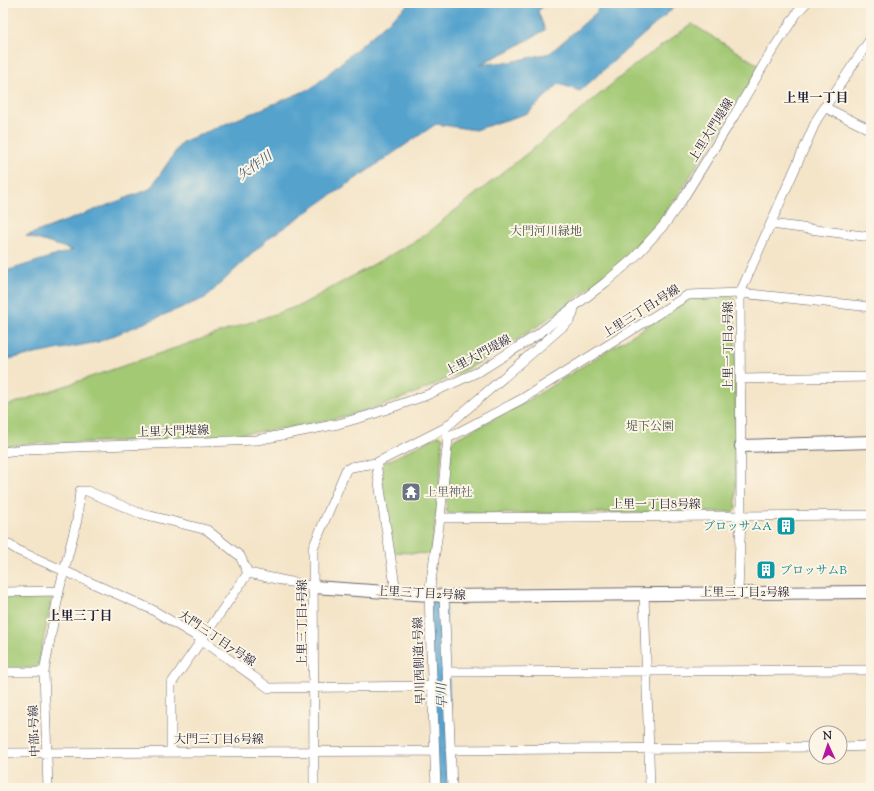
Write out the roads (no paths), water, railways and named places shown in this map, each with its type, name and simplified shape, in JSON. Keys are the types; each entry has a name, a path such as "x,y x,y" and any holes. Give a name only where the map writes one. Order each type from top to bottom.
{"street":[{"name":"上里大門堤線","path":"3,452 25,449 257,440 338,424 370,415 427,395 480,371 537,335 574,306 634,258 664,225 682,200 767,59 797,13 806,3"},
{"name":"上里一丁目9号線","path":"738,592 741,516 740,293 824,107 871,38"},
{"path":"824,107 871,130"},
{"path":"771,224 871,237"},
{"name":"上里三丁目1号線","path":"448,438 522,400 688,295 740,293 871,307"},
{"path":"396,592 376,463 445,428 569,321 573,314 574,306"},
{"path":"740,379 871,377"},
{"path":"445,428 448,438"},
{"name":"早川西側道1号線","path":"436,788 429,595 440,518 448,438"},
{"path":"741,446 871,442"},
{"name":"上里三丁目1号線","path":"314,788 313,548 346,470 351,467 376,463"},
{"path":"65,571 77,520 80,491 87,490 139,513 207,530 240,556 248,573 170,684 171,751"},
{"name":"上里一丁目8号線","path":"440,518 871,515"},
{"name":"大門三丁目7号線","path":"3,542 19,551 151,609 201,639 269,688 432,686"},
{"name":"中部1号線","path":"48,788 44,672 59,591 65,571"},
{"name":"上里三丁目2号線","path":"248,573 314,587 444,596 738,592 871,592"},
{"path":"3,592 59,591"},
{"path":"644,593 650,788"},
{"path":"444,596 452,788"},
{"path":"448,672 871,670"},
{"path":"3,672 44,672"},
{"path":"848,747 871,746"},
{"path":"450,750 808,747"},
{"name":"大門三丁目6号線","path":"3,753 171,751 434,751"}],"water":[{"name":"矢作川","path":"410,3 547,3 538,11 545,30 508,51 480,64 510,62 550,53 597,12 599,3 679,3 580,91 559,84 528,113 475,130 436,124 270,237 205,298 98,342 3,360 3,272 73,250 26,236 150,189 182,142 312,88"}],"waterway":[{"name":"早川","path":"437,603 445,788"}],"place":[{"name":"上里神社","path":"411,492"},
{"name":"ブロッサムA","path":"786,526"},
{"name":"ブロッサムB","path":"766,570"}],"district":[{"name":"上里一丁目","path":"816,97"},
{"name":"上里三丁目","path":"80,615"}],"park label":[{"name":"大門河川緑地","path":"546,231"},
{"name":"堤下公園","path":"650,426"}]}
